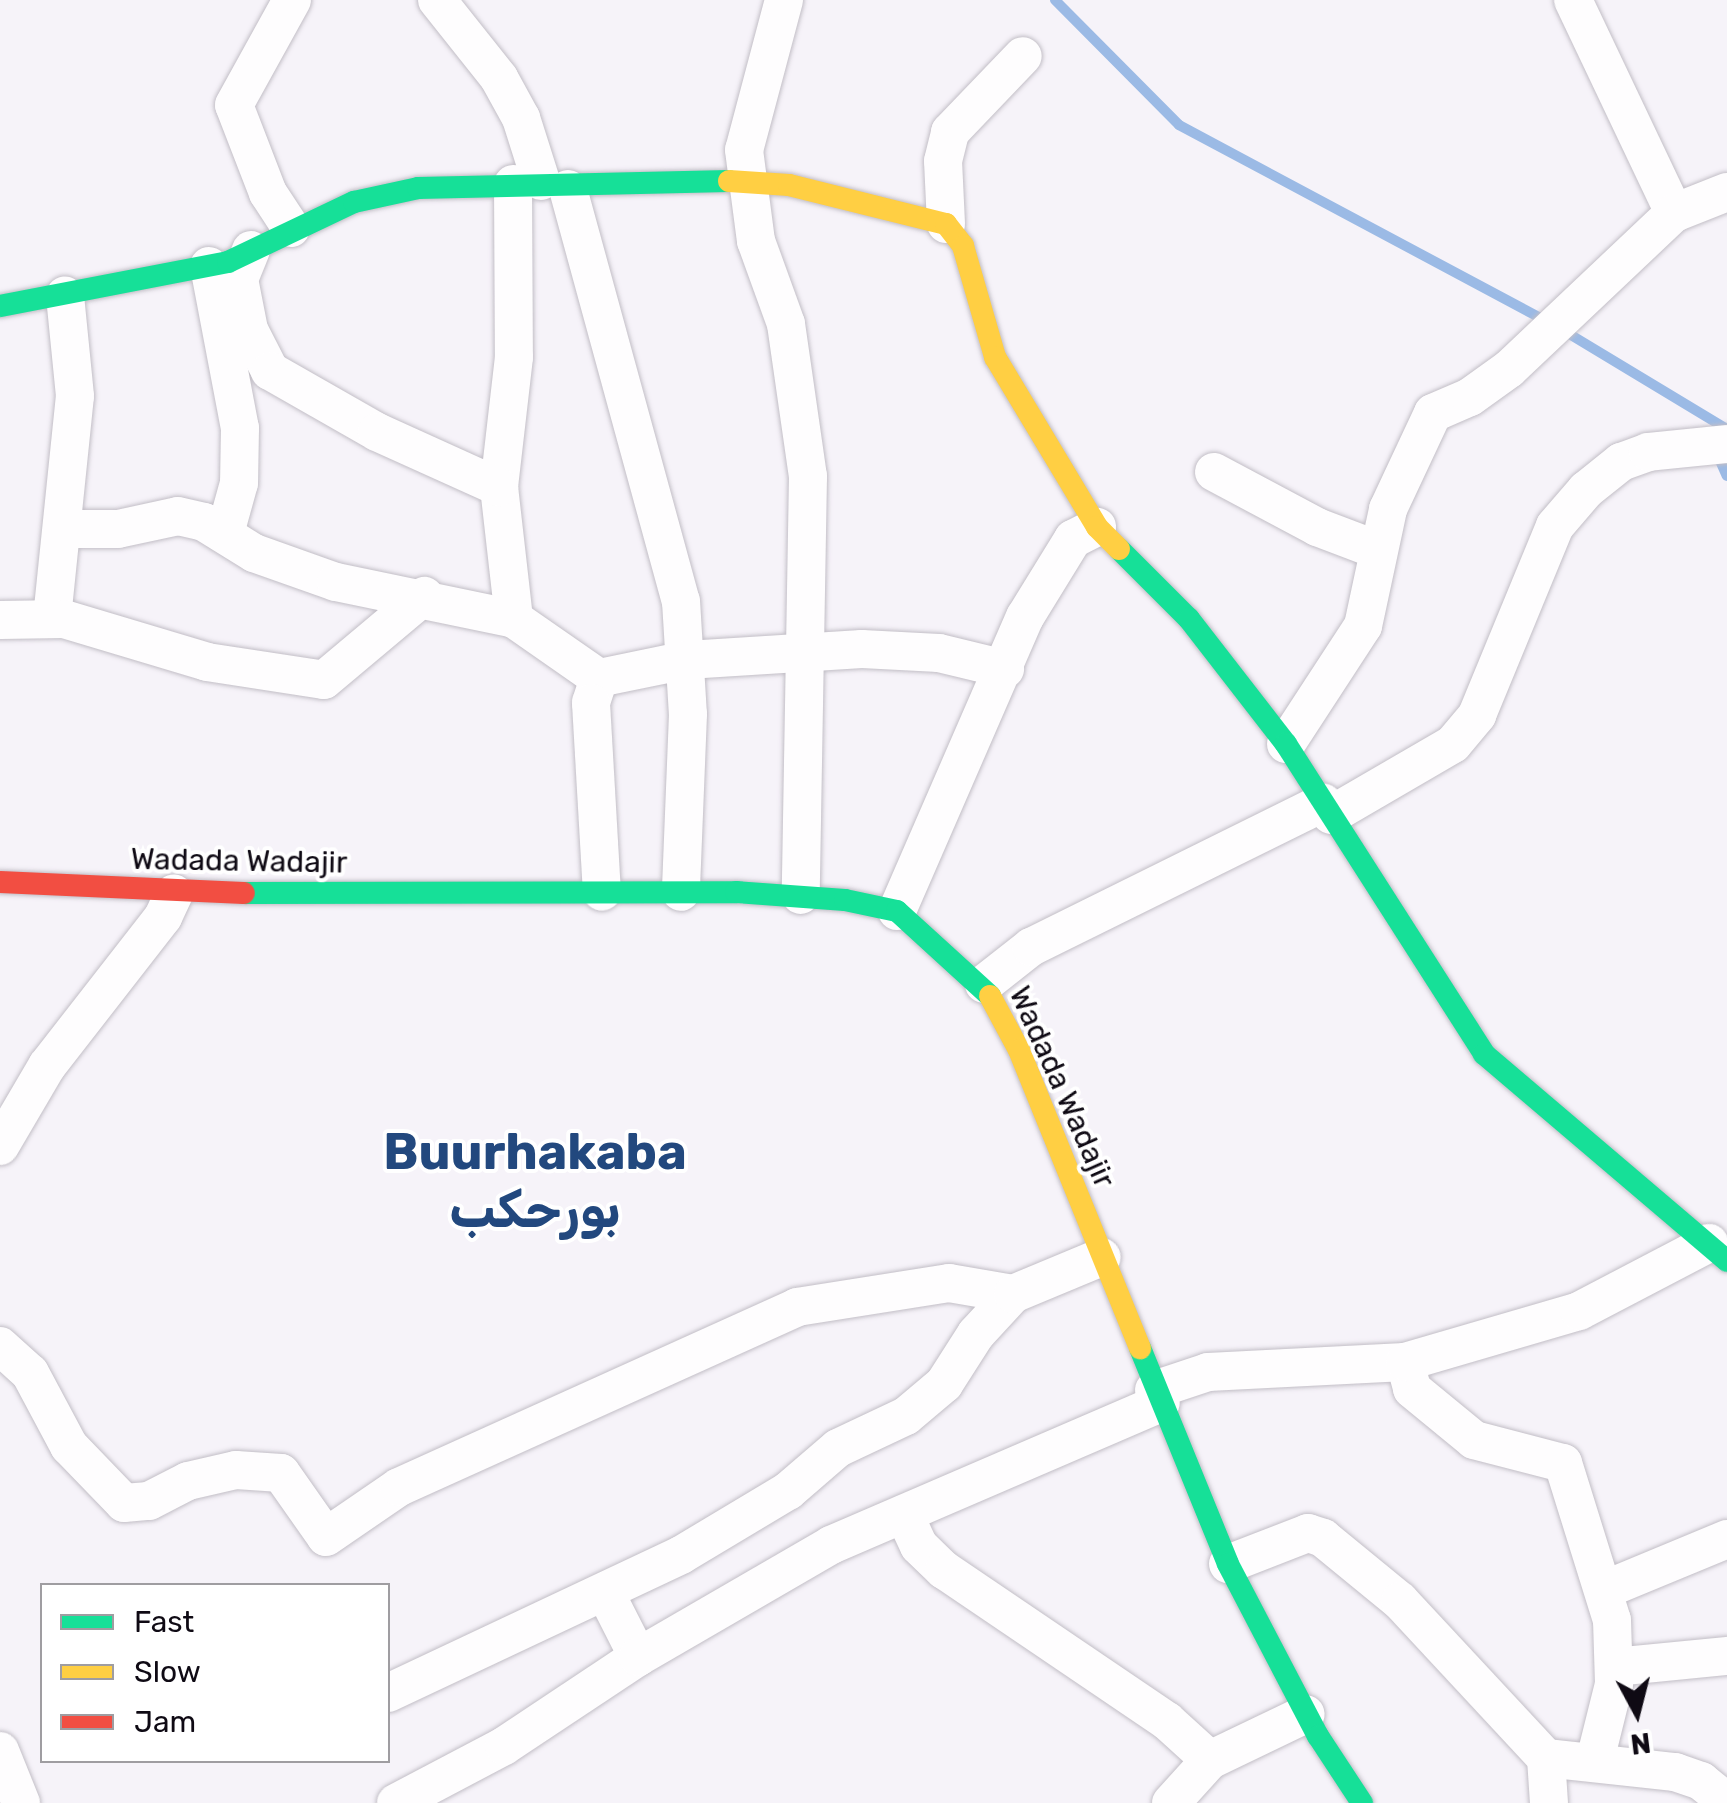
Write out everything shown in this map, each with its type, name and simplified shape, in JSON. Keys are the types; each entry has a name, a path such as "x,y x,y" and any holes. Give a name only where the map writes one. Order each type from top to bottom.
{"street":[{"path":"291,228 268,192 234,105 292,0"},
{"path":"784,0 755,98 745,182 769,291 786,324 808,476 801,895"},
{"path":"1574,0 1674,214"},
{"path":"448,8 522,118 541,185 662,526 687,660 681,892"},
{"path":"396,1803 504,1746 638,1658 831,1545 1208,1372 1405,1362 1580,1311 1718,1252 1484,1054 1286,744 1190,619 1097,527 995,357 963,246 946,224 944,161 950,132 1023,56"},
{"path":"0,306 209,266 251,250 291,228 418,188 745,182 790,185 946,224"},
{"path":"514,619 498,487 514,341 541,185"},
{"path":"1286,744 1363,626 1376,549 1433,413 1470,398 1509,369 1674,214 1727,192"},
{"path":"251,250 239,278 249,330 270,370 377,432 498,487"},
{"path":"209,266 240,428 239,483 226,530"},
{"path":"52,618 76,396 65,295"},
{"path":"984,984 1030,947 1327,809 1454,744 1477,715 1555,526 1586,490 1621,462 1648,452 1727,444"},
{"path":"1214,472 1317,527 1376,549"},
{"path":"62,529 118,529 178,516 226,530 254,552 336,582 424,596 514,619 599,678 687,660 804,652 908,650 1005,669"},
{"path":"898,912 1025,617 1073,539 1097,527"},
{"path":"0,620 52,618 208,662 324,680 424,596"},
{"path":"599,678 592,703 602,892"},
{"name":"Wadada Wadajir","path":"0,882 174,893 801,895 898,912 984,984 1019,1050 1228,1564 1306,1714 1362,1803"},
{"path":"0,1146 47,1066 164,917 174,893"},
{"path":"390,1692 606,1592 788,1491 838,1448 906,1416 944,1384 976,1334 1012,1294 1102,1258"},
{"path":"0,1346 30,1373 68,1446 124,1502 149,1501 188,1481 236,1470 280,1474 326,1538 398,1487 797,1306 950,1282 1012,1294"},
{"path":"1405,1362 1412,1390 1474,1440 1563,1463 1604,1590 1614,1667 1595,1760"},
{"path":"904,1514 920,1546 944,1570 1167,1720 1210,1760"},
{"path":"1228,1564 1308,1532 1324,1538 1400,1601 1546,1758 1549,1803"},
{"path":"1604,1590 1727,1538"},
{"path":"606,1592 638,1658"},
{"path":"1614,1667 1727,1656"},
{"path":"1171,1803 1210,1760 1306,1714"},
{"path":"0,1751 20,1803"},
{"path":"1546,1758 1595,1760 1675,1772 1701,1781 1727,1802"}],"waterway":[{"path":"1055,0 1179,125 1546,321"},
{"path":"1561,329 1727,429"},
{"path":"1717,454 1727,476"}],"traffic: fast":[{"path":"0,306 228,262 354,202 418,188 729,181"},
{"path":"1119,549 1189,619 1286,744 1484,1054 1727,1261"},
{"path":"244,893 736,892 845,900 897,911 990,996"},
{"path":"1140,1348 1228,1564 1318,1736 1362,1803"}],"traffic: slow":[{"path":"729,181 789,185 946,224 963,246 995,357 1097,527 1119,549"},
{"path":"990,996 1019,1050 1140,1348"}],"traffic: jam":[{"path":"0,882 244,893"}],"district":[{"name":"Buurhakaba بورحكب","path":"535,1181"}]}
